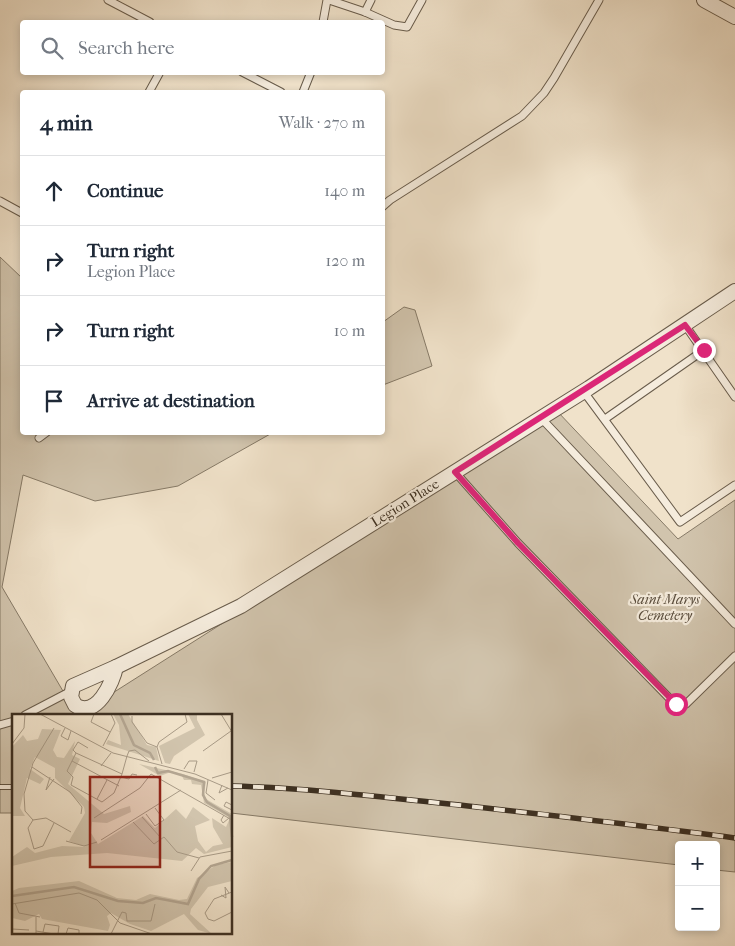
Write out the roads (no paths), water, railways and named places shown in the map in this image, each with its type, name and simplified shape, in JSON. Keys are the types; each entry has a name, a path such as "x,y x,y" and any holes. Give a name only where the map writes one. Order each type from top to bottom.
{"street":[{"path":"704,0 735,17"},
{"name":"Legion Place","path":"71,691 79,682 116,667 241,606 584,392 735,291"},
{"path":"71,691 75,705 79,708 95,704 112,683 116,667"}],"lane":[{"path":"108,0 146,20"},
{"path":"323,20 328,0 383,20"},
{"path":"365,12 371,0"},
{"path":"385,21 394,25 407,27 422,0"},
{"path":"385,204 522,116 544,93 554,78 599,0"},
{"path":"150,90 158,75"},
{"path":"248,75 276,90"},
{"path":"304,90 311,75"},
{"path":"0,201 20,212"},
{"path":"685,325 735,397"},
{"path":"605,419 704,350"},
{"path":"584,392 680,522 735,485"},
{"path":"541,418 735,624"},
{"path":"39,438 43,435"},
{"path":"455,472 518,543 676,704 686,704 735,656"},
{"path":"26,714 71,691"}],"railway":[{"path":"232,786 380,797 568,817 735,838"},
{"path":"0,787 12,787"}],"park label":[{"name":"Saint Marys Cemetery","path":"665,608"}]}
